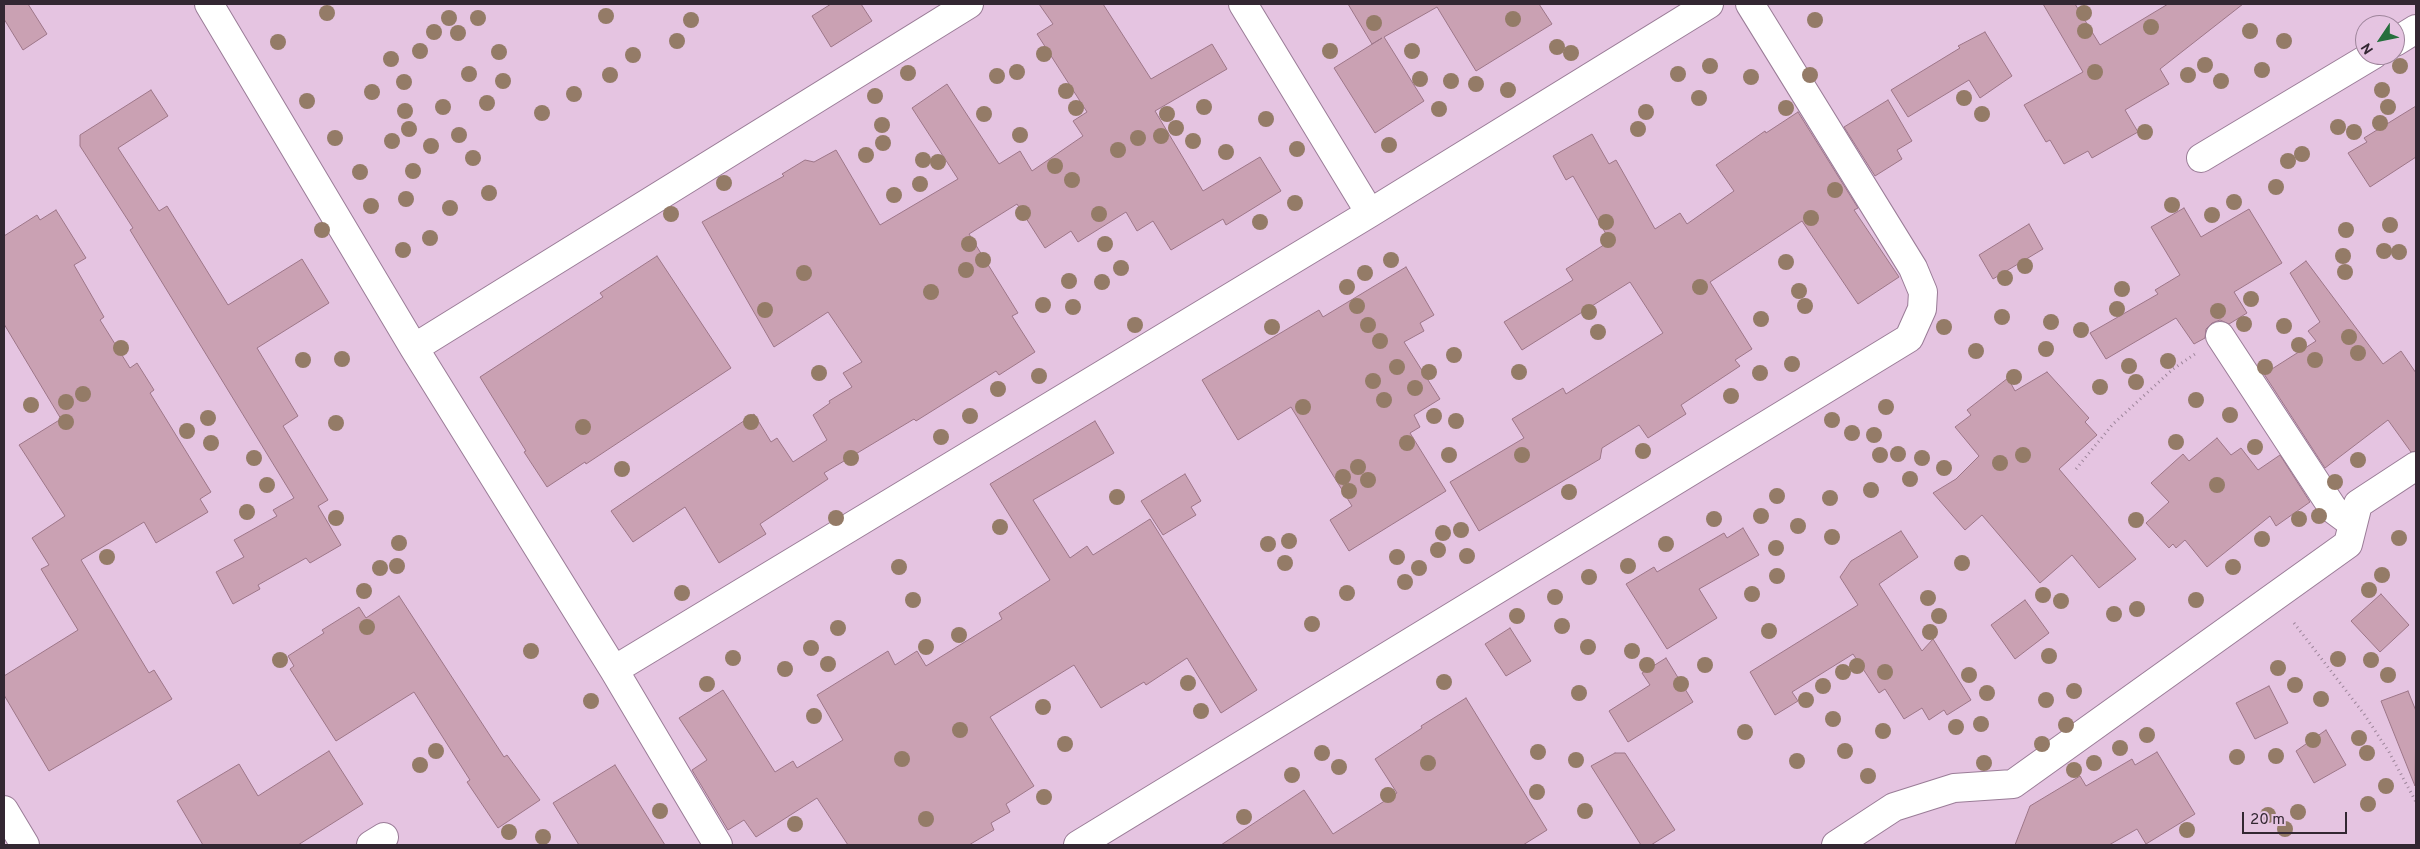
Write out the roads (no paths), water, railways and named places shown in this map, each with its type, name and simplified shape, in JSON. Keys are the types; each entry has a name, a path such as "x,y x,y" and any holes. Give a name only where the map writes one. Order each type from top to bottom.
{"street":[{"path":"209,4 414,348 614,670 718,845"},
{"path":"414,348 969,4"},
{"path":"1243,4 1370,213"},
{"path":"614,670 1370,213 1709,4"},
{"path":"1078,845 1909,338 1922,309 1923,292 1913,268 1750,4"},
{"path":"2405,36 2416,29"},
{"path":"2201,158 2356,65"},
{"path":"2220,336 2334,510 2353,524"},
{"path":"1836,845 1894,807 1954,788 2013,784 2348,544 2358,504 2416,466"},
{"path":"4,810 25,845"}]}
